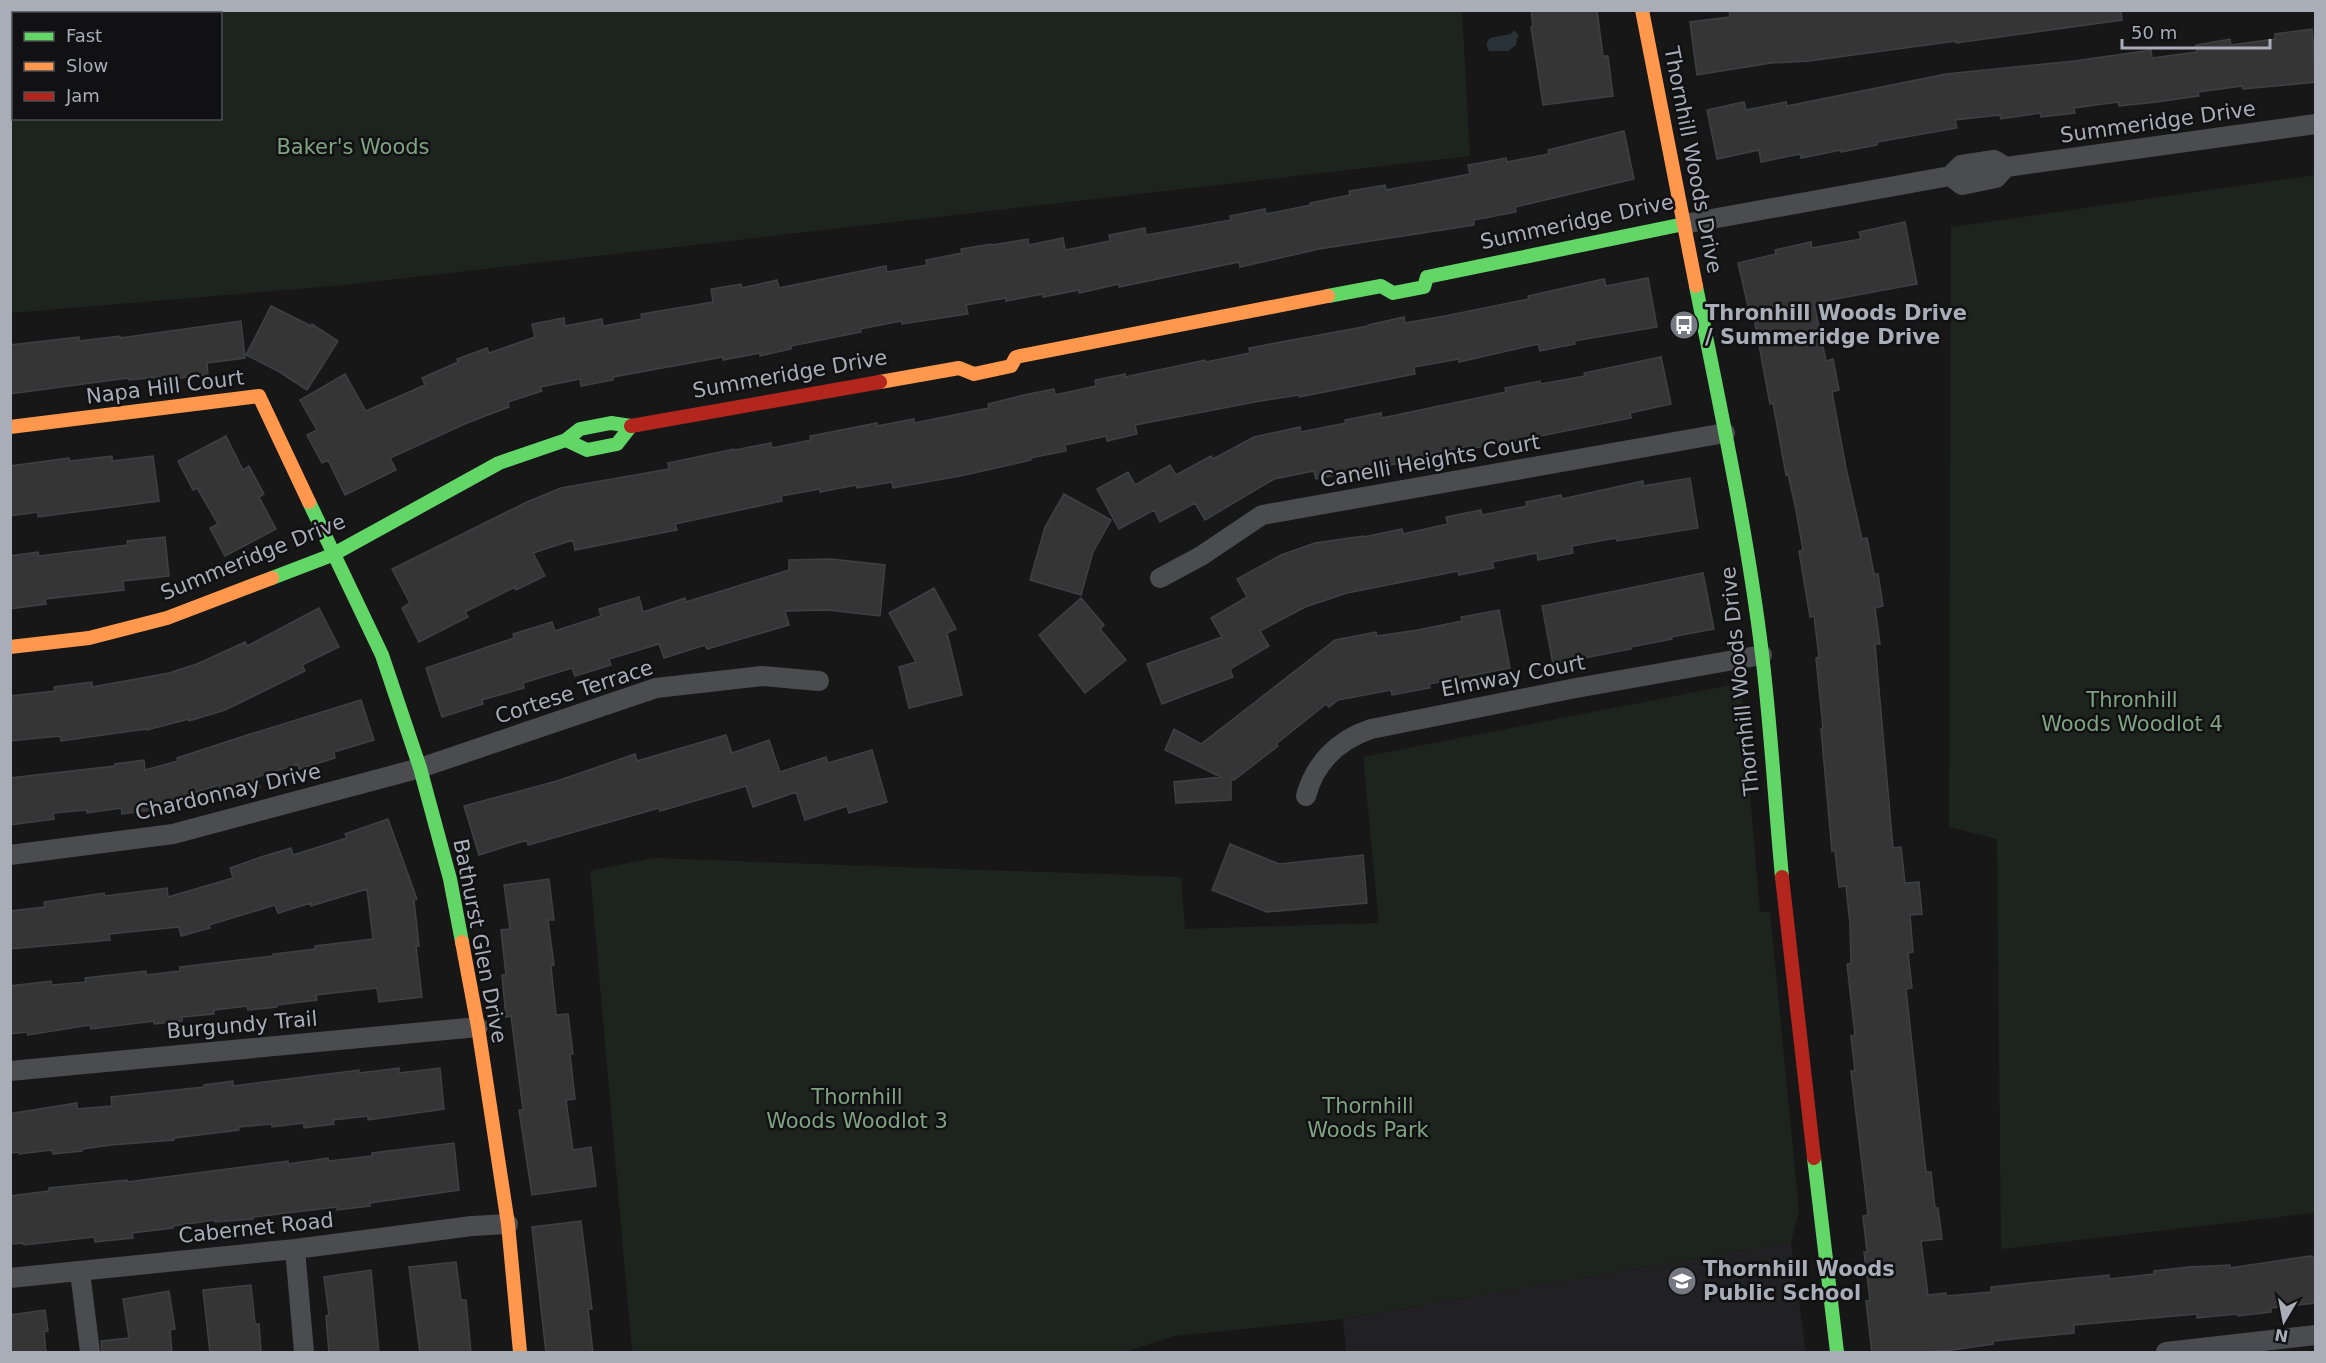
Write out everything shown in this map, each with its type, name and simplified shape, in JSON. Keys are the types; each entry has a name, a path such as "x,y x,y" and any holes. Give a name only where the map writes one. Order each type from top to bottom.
{"street":[{"name":"Thornhill Woods Drive","path":"1642,10 1725,434 1753,592 1785,911 1837,1353"},
{"name":"Summeridge Drive","path":"10,647 89,638 167,618 332,555 499,463 566,440 580,429 611,423 631,426 959,368 974,374 1011,366 1011,353 1385,280 1393,293 1424,287 1422,273 1950,176 1961,165 1994,160 2006,167 2316,124"},
{"path":"959,368 970,356"},
{"name":"Napa Hill Court","path":"10,427 259,396 332,555"},
{"path":"566,440 587,450 617,444 631,426"},
{"name":"Canelli Heights Court","path":"1160,578 1201,556 1262,515 1725,434"},
{"name":"Bathurst Glen Drive","path":"332,555 382,655 420,768 450,879 477,1028 507,1224 520,1353"},
{"name":"Elmway Court","path":"1306,796 1315,773 1329,753 1348,738 1371,729 1576,688 1761,655"},
{"name":"Cortese Terrace","path":"420,768 656,688 762,676 819,681"},
{"name":"Chardonnay Drive","path":"10,855 173,834 420,768"},
{"name":"Burgundy Trail","path":"10,1071 477,1028"},
{"name":"Cabernet Road","path":"10,1278 295,1249 472,1226 507,1224"},
{"path":"295,1249 304,1353"},
{"path":"80,1272 90,1353"},
{"path":"2166,1353 2313,1341"}],"shaded area":[{"path":"1514,30 1519,36 1516,45 1508,51 1489,51 1486,44 1490,38 1511,34"},
{"name":"Thornhill Woods Public School","path":"1791,1242 1806,1352 1346,1352 1343,1319"}],"green space":[{"name":"Baker's Woods","path":"11,10 1462,11 1470,156 344,285 11,313"},
{"name":"Thronhill Woods Woodlot 4","path":"2315,175 2315,1213 2001,1249 1997,839 1949,827 1951,227"},
{"path":"1736,684 1741,689 1760,912 1770,912 1799,1211 1791,1242 1343,1319 1174,1336 1125,1352 632,1352 590,871 652,858 1181,877 1185,929 1379,923 1363,757"}],"building":[{"path":"1531,10 1597,10 1603,56 1608,56 1613,96 1543,105 1531,27 1533,26"},
{"path":"1729,10 2121,10 2122,20 1956,43 1956,41 1809,61 1771,63 1697,75 1690,22 1730,17"},
{"path":"2312,29 2316,82 2243,89 2242,86 2198,92 2199,96 2157,102 2119,106 2118,102 2074,108 2075,113 2041,117 2040,113 2001,119 2000,115 1955,120 1957,128 1801,158 1800,154 1761,162 1759,150 1717,159 1707,110 1744,102 1746,110 1786,102 1787,106 1946,74 2074,61 2151,50 2152,58 2197,52 2196,45 2230,39 2231,45 2275,39 2275,34"},
{"path":"1624,131 1634,179 1515,207 1516,212 1474,220 1474,225 1319,249 1240,267 1239,262 1119,287 1119,284 1079,293 1079,290 1006,301 1006,298 966,305 968,314 902,324 901,321 860,329 861,332 791,346 791,349 760,356 760,353 723,360 723,357 613,377 613,380 581,386 580,379 540,387 542,391 508,402 509,407 467,423 390,458 396,470 345,495 328,460 322,463 307,435 317,430 300,400 345,374 366,411 425,385 422,378 458,362 457,359 487,348 489,353 535,337 532,324 564,318 565,326 602,319 603,326 642,319 641,314 713,302 711,289 741,284 742,288 777,280 779,288 886,266 887,272 927,265 926,260 962,253 961,249 991,244 1028,239 1029,245 1063,238 1065,250 1110,241 1109,235 1145,228 1146,235 1231,220 1230,216 1265,209 1266,214 1311,205 1310,203 1350,195 1349,191 1385,185 1386,190 1470,174 1468,165 1506,158 1507,162 1549,154 1548,150"},
{"path":"1905,222 1917,284 1814,303 1826,361 1833,359 1839,390 1832,392 1846,468 1862,539 1867,538 1874,574 1878,574 1883,606 1875,608 1880,644 1875,644 1893,848 1901,847 1905,883 1919,882 1922,914 1910,915 1913,952 1908,953 1912,988 1906,989 1926,1172 1931,1172 1935,1208 1938,1208 1942,1239 1921,1241 1928,1295 1946,1293 1946,1296 1991,1292 1991,1287 2109,1275 2109,1279 2189,1267 2230,1265 2230,1268 2310,1256 2316,1257 2316,1303 2271,1308 2271,1312 2238,1316 2238,1314 2197,1318 2197,1314 2074,1325 2074,1333 1993,1341 1993,1344 1952,1350 1872,1353 1866,1301 1870,1300 1864,1252 1867,1252 1863,1216 1868,1215 1851,1071 1855,1071 1851,1036 1855,1035 1847,964 1851,963 1850,924 1846,886 1839,887 1835,851 1832,851 1816,658 1819,657 1814,616 1810,617 1799,551 1803,550 1773,403 1770,404 1754,318 1751,319 1738,263 1776,254 1775,250 1811,242 1812,248 1861,239 1859,232"},
{"path":"1648,278 1657,327 1574,341 1575,344 1540,351 1538,344 1459,362 1459,359 1414,367 1415,374 1299,397 1299,395 1260,401 1135,425 1137,434 1107,441 1106,436 1065,445 1066,451 960,476 893,488 892,482 857,488 856,485 820,492 820,489 781,496 782,501 675,524 677,530 575,550 573,540 533,553 545,576 516,590 515,587 465,612 468,617 419,642 402,608 410,603 392,569 527,502 561,488 669,469 668,463 771,443 772,448 811,440 810,436 877,423 877,426 914,419 914,423 989,408 988,404 1024,395 1054,389 1055,395 1096,386 1095,380 1125,374 1125,377 1205,360 1206,362 1250,353 1249,348 1404,317 1405,323 1445,316 1529,299 1528,296 1604,279 1606,286"},
{"path":"271,306 311,326 312,324 338,341 307,390 278,371 246,355"},
{"path":"241,321 245,358 207,363 208,375 171,379 170,376 129,380 128,378 10,394 10,345 79,337 79,341 120,336 120,338"},
{"path":"1661,357 1671,404 1630,413 1631,418 1475,448 1474,445 1430,454 1431,457 1316,479 1314,471 1274,479 1205,520 1195,503 1160,522 1154,510 1119,529 1097,489 1128,472 1135,485 1170,465 1176,475 1211,456 1213,459 1254,437 1300,427 1301,432 1381,413 1382,418 1506,392 1505,388 1585,376 1584,373"},
{"path":"226,436 243,470 249,466 264,494 259,497 276,529 225,556 210,528 218,524 197,488 193,490 178,461"},
{"path":"112,456 112,461 153,456 159,501 38,517 38,512 10,516 10,466 69,458 70,461"},
{"path":"1690,478 1698,528 1572,546 1573,553 1538,560 1537,553 1492,562 1494,568 1459,575 1458,571 1347,593 1305,607 1260,631 1269,646 1230,669 1233,677 1162,704 1147,664 1222,637 1211,618 1247,597 1237,579 1281,555 1315,543 1364,537 1402,529 1403,534 1448,524 1446,517 1481,510 1482,515 1527,506 1526,502 1561,495 1562,499 1643,481 1643,486"},
{"path":"1064,494 1111,520 1093,552 1081,595 1030,580 1045,527"},
{"path":"165,537 169,576 123,581 124,590 45,599 46,604 10,609 10,556 38,552 39,556 128,545 127,541"},
{"path":"831,559 885,565 880,616 828,610 785,611 789,625 707,649 705,645 664,658 659,644 609,659 611,665 575,676 572,668 523,683 524,688 482,700 483,704 442,717 426,668 514,638 513,634 552,622 555,631 601,616 599,609 639,597 643,612 685,598 686,602 789,570 789,560"},
{"path":"1703,573 1714,629 1671,637 1672,639 1631,647 1631,649 1553,664 1542,606"},
{"path":"934,588 956,629 947,633 962,695 909,708 899,667 916,662 889,613"},
{"path":"1081,598 1104,625 1100,629 1126,660 1085,693 1039,635"},
{"path":"319,608 339,647 302,665 305,671 225,710 147,730 61,741 60,736 10,741 10,696 55,691 54,687 92,682 92,687 169,673 197,664 245,642 247,646"},
{"path":"1499,610 1510,668 1429,684 1430,688 1392,695 1391,690 1338,700 1329,707 1326,704 1276,744 1278,746 1231,780 1231,800 1176,803 1174,782 1221,777 1165,750 1174,729 1201,744 1335,640 1376,632 1377,636 1418,630 1462,621 1461,617"},
{"path":"361,700 374,740 334,752 335,758 299,769 298,764 257,777 260,787 223,799 219,785 150,806 151,810 122,814 121,808 87,813 87,810 53,813 54,819 10,825 10,778 115,766 115,764 144,760 145,770 178,761 177,758 244,736"},
{"path":"726,735 732,753 769,740 780,772 826,757 828,763 872,750 887,802 849,813 847,806 805,820 796,792 753,807 746,786 660,811 659,808 528,845 527,840 479,855 464,806 557,781 635,754 637,761"},
{"path":"388,819 417,899 414,900 419,946 416,946 422,997 379,1002 377,988 316,995 317,1000 277,1005 277,1007 248,1010 247,1006 214,1010 214,1014 182,1017 182,1021 154,1024 154,1021 91,1029 90,1025 28,1035 27,1032 10,1034 10,986 51,981 52,985 86,982 85,978 146,971 146,975 180,971 180,967 274,956 273,954 315,949 315,946 373,939 367,889 311,906 311,903 278,913 275,905 181,936 179,927 109,934 110,940 10,949 10,911 45,907 44,902 104,893 105,896 167,888 168,897 233,878 230,868 261,857 291,848 293,855 347,838 345,834"},
{"path":"1230,844 1279,864 1363,855 1367,903 1267,912 1212,890"},
{"path":"549,879 554,920 548,920 554,965 551,966 556,1015 568,1014 573,1054 570,1054 575,1099 566,1100 573,1150 591,1147 596,1186 532,1195 519,1110 523,1110 511,1016 506,1017 502,975 506,975 501,930 510,929 504,885"},
{"path":"399,1068 399,1073 440,1068 444,1109 368,1120 368,1116 333,1120 334,1124 304,1128 304,1123 272,1127 272,1124 238,1127 239,1130 174,1138 174,1140 111,1145 53,1154 52,1150 10,1153 10,1114 14,1113 77,1103 77,1109 112,1106 111,1097 204,1087 204,1085 233,1081 233,1086 359,1070 359,1073"},
{"path":"454,1143 459,1190 370,1203 370,1206 337,1210 337,1207 253,1217 253,1219 215,1222 215,1220 173,1226 173,1228 132,1233 133,1238 95,1242 94,1237 24,1245 23,1243 10,1244 10,1196 49,1191 49,1188 127,1180 127,1182 288,1161 288,1164 328,1158 329,1161"},
{"path":"581,1221 592,1309 588,1309 593,1353 546,1353 532,1227"},
{"path":"456,1262 461,1300 466,1300 471,1353 420,1353 409,1267"},
{"path":"371,1270 379,1353 329,1353 326,1316 329,1315 324,1277"},
{"path":"251,1285 255,1324 259,1324 261,1353 210,1353 203,1290"},
{"path":"169,1291 175,1329 170,1330 172,1353 102,1353 101,1341 129,1338 123,1299"},
{"path":"45,1310 48,1331 44,1332 46,1353 10,1353 10,1315"}],"traffic: fast":[{"path":"1427,277 1684,224"},
{"path":"1328,296 1381,286 1393,293 1424,287 1427,277"},
{"path":"1696,286 1732,469 1756,608 1768,710 1782,877"},
{"path":"272,578 332,555 499,463 566,440 580,429 611,423 631,426 617,444 587,450 566,440"},
{"path":"309,502 382,655 420,768 450,879 462,942"},
{"path":"1814,1158 1837,1352"}],"traffic: slow":[{"path":"1642,10 1696,286"},
{"path":"880,382 959,368 974,374 1011,366 1016,357 1328,296"},
{"path":"10,427 259,396 309,502"},
{"path":"10,647 89,638 167,618 272,578"},
{"path":"462,942 478,1027 508,1224 520,1352"}],"traffic: jam":[{"path":"631,426 880,382"},
{"path":"1782,877 1814,1158"}],"place":[{"name":"Thronhill Woods Drive / Summeridge Drive","path":"1684,325"},
{"name":"Thornhill Woods Public School","path":"1682,1281"}],"park label":[{"name":"Thornhill Woods Woodlot 3","path":"857,1109"},
{"name":"Thornhill Woods Park","path":"1368,1118"}]}
